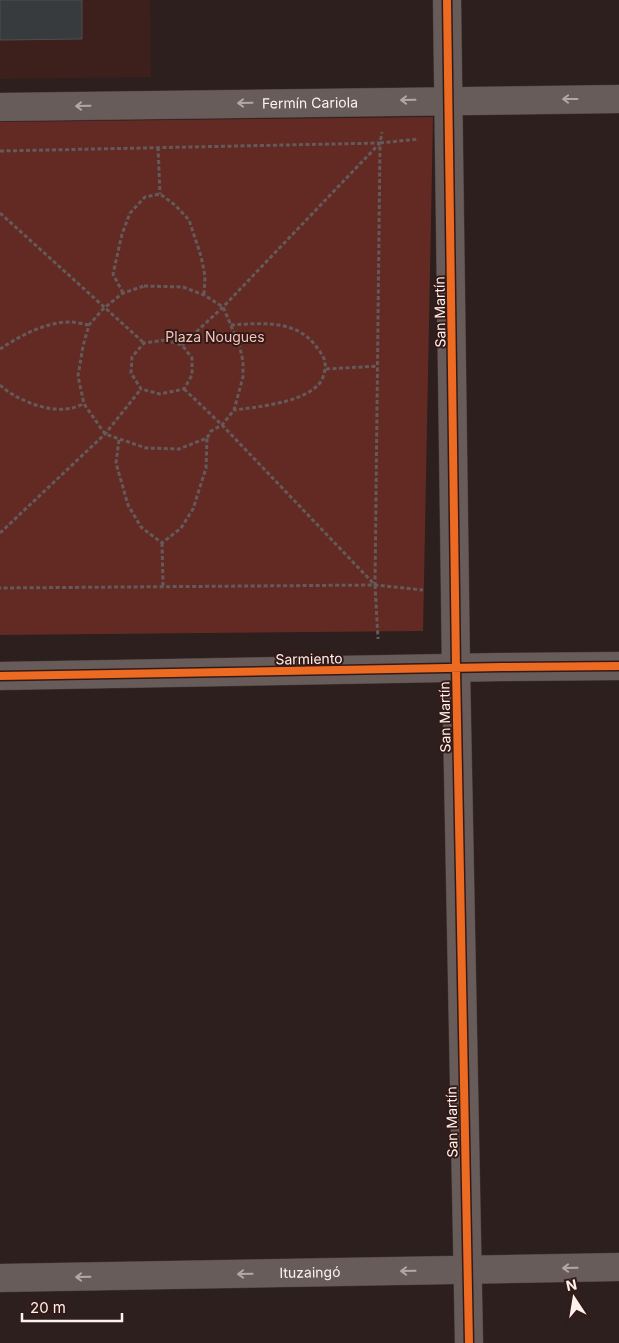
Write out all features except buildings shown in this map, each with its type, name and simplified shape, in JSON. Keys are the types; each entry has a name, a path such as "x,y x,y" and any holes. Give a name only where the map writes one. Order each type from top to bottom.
{"street":[{"name":"San Martín","path":"447,0 456,668 469,1343"},
{"name":"Fermín Cariola","path":"0,107 619,98"},
{"name":"Sarmiento","path":"0,676 619,666"},
{"name":"Ituzaingó","path":"0,1278 619,1267"}],"path":[{"path":"0,151 380,143 450,135"},
{"path":"182,345 223,307 380,143"},
{"path":"380,143 375,585 380,670"},
{"path":"158,147 160,194"},
{"path":"122,293 113,274 122,234 130,212 145,198 160,194"},
{"path":"160,194 175,205 189,220 201,256 205,276 204,295"},
{"path":"0,213 144,344"},
{"path":"162,543 180,528 193,509 206,468 207,438 211,431 222,425 234,410 243,376 243,361 239,344 223,307 204,295 183,287 162,286 144,286 122,293 104,308 89,325 78,376 84,404 105,434 146,448 179,449 207,438"},
{"path":"0,349 32,331 52,325 70,322 89,325"},
{"path":"231,325 267,322 304,333 324,357 326,368 319,386 301,397 261,407 234,410"},
{"path":"165,340 182,345 192,358 192,375 184,389 160,394 141,389 131,374 132,357 144,344 165,340"},
{"path":"326,368 378,366"},
{"path":"0,385 9,394 44,407 65,409 84,404"},
{"path":"0,533 105,434 141,389"},
{"path":"184,389 222,425 375,585"},
{"path":"119,440 116,463 128,505 140,527 162,543"},
{"path":"162,543 163,586"},
{"path":"0,588 375,585 456,593"}],"shaded area":[{"path":"0,0 150,0 151,77 0,79"}],"green space":[{"name":"Plaza Nougues","path":"433,117 423,631 0,635 0,122"}],"cycle path":[{"path":"447,0 456,668 469,1343"},
{"path":"0,676 619,666"}]}
